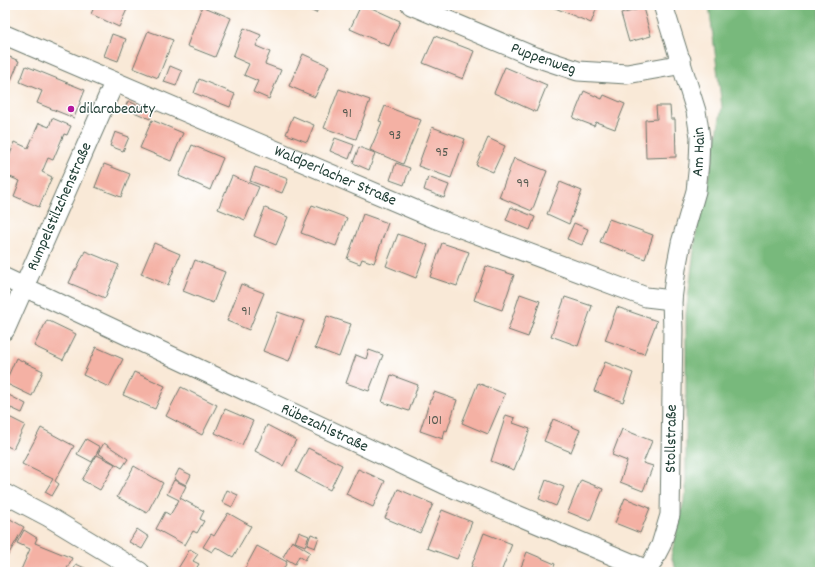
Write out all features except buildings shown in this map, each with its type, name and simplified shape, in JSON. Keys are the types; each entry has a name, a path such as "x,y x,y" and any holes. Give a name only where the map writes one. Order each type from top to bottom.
{"street":[{"name":"Puppenweg","path":"411,5 530,55 578,71 627,74 672,66 681,60"},
{"name":"Am Hain","path":"663,5 696,111 700,136 696,191 680,247 672,300"},
{"name":"Waldperlacher Straße","path":"5,35 114,83 434,218 646,297 672,300"},
{"name":"Rumpelstilzchenstraße","path":"5,330 25,288 114,83"},
{"name":"Rübezahlstraße","path":"5,278 444,484 647,571"},
{"name":"Stollstraße","path":"647,571 661,545 670,515 673,330 672,300"},
{"path":"5,494 49,517 140,572"}],"green space":[{"path":"709,5 820,5 820,572 677,572 671,556 686,492 686,314 697,227 711,166 722,107"}],"place":[{"name":"dilarabeauty","path":"71,109"}]}
